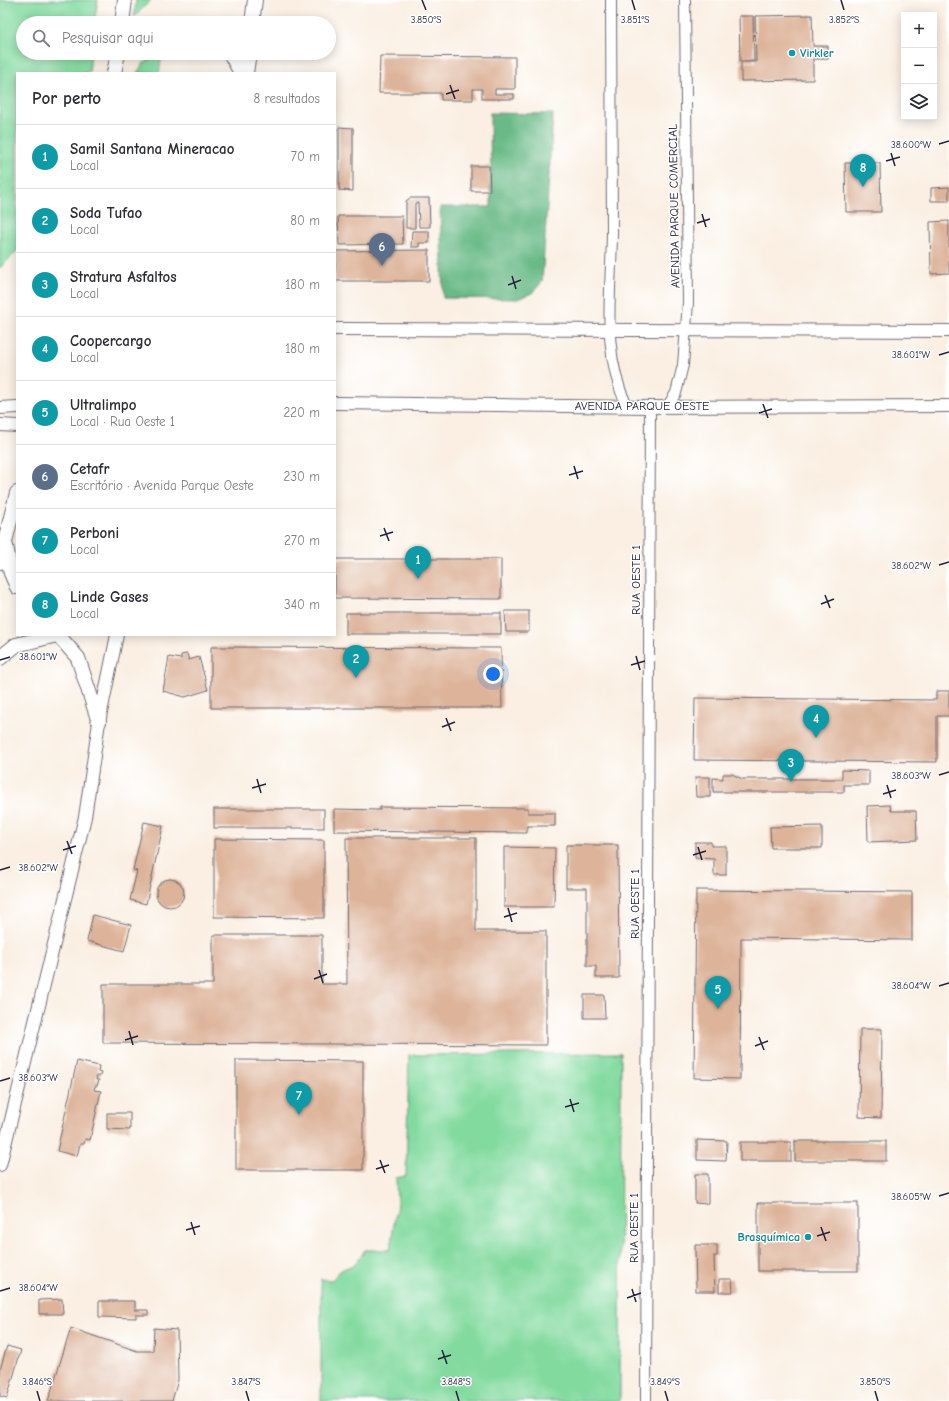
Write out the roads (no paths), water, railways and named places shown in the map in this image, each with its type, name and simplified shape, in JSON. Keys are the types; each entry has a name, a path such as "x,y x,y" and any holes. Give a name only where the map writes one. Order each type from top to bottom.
{"main road":[{"path":"123,16 125,0"},
{"path":"253,16 255,0"},
{"path":"114,72 117,60"},
{"path":"234,60 240,72"},
{"path":"246,72 248,60"},
{"path":"0,562 16,497"},
{"path":"5,540 11,573 16,585"},
{"path":"0,658 16,645 54,636"},
{"path":"59,636 78,658 99,722"}],"street":[{"path":"611,0 612,232 608,298 609,331 615,374 619,389 627,406"},
{"name":"AVENIDA PARQUE COMERCIAL","path":"667,407 676,393 684,365 688,303 685,0"},
{"path":"336,329 949,331"},
{"name":"AVENIDA PARQUE OESTE","path":"336,403 650,407 949,406"},
{"path":"0,408 16,407"},
{"name":"RUA OESTE 1","path":"646,1401 650,407"},
{"path":"0,425 16,426"},
{"path":"0,1165 84,817 99,722 118,636"}],"place":[{"name":"Virkler","path":"792,53"},
{"name":"Linde Gases","path":"863,187"},
{"name":"Cetafr","path":"382,266"},
{"name":"Samil Santana Mineracao","path":"418,579"},
{"name":"Soda Tufao","path":"356,678"},
{"name":"Coopercargo","path":"816,738"},
{"name":"Stratura Asfaltos","path":"791,782"},
{"name":"Ultralimpo","path":"718,1009"},
{"name":"Perboni","path":"299,1115"},
{"name":"Brasquímica","path":"808,1237"}]}
